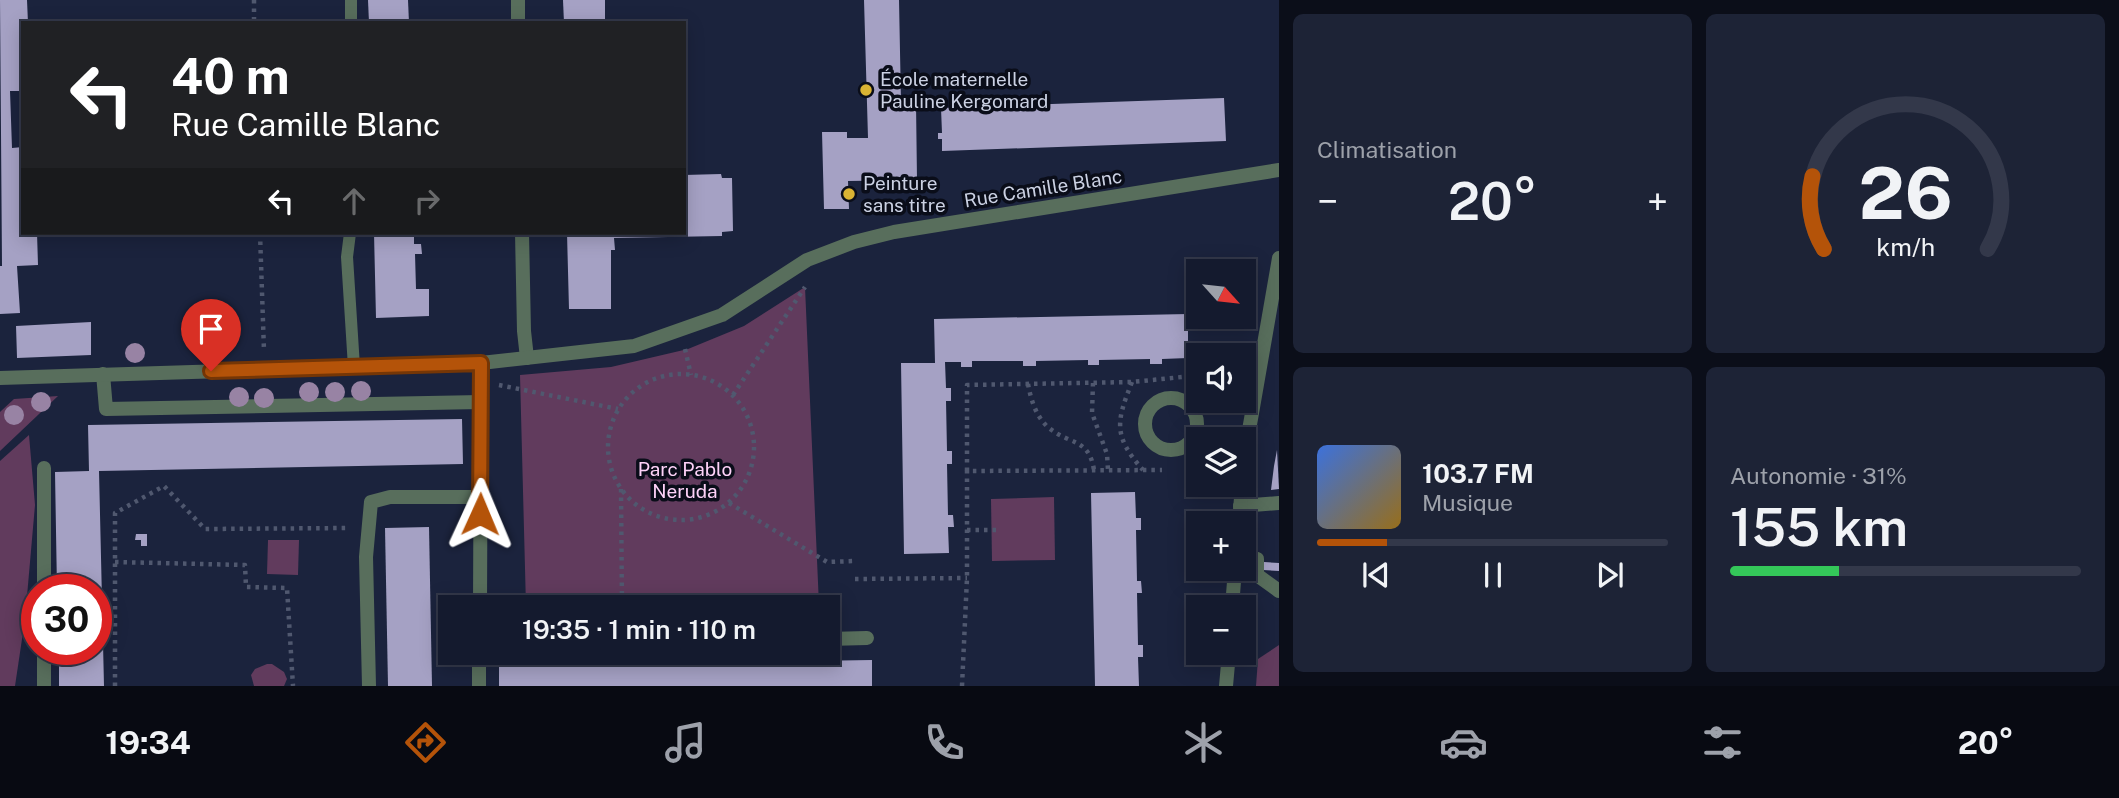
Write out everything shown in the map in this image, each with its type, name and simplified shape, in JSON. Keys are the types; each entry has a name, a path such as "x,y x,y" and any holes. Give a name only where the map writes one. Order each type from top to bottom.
{"street":[{"path":"517,0 518,21"},
{"name":"Rue Camille Blanc","path":"0,378 481,363 634,346 722,315 807,260 854,242 894,232 1279,170"},
{"path":"522,235 527,358"},
{"path":"1250,427 1279,258"},
{"path":"480,595 481,363"},
{"path":"103,374 106,409 481,402"},
{"path":"44,468 44,574"},
{"path":"369,686 366,558 371,502 390,497 481,498"},
{"path":"1239,511 1241,497"},
{"path":"1240,506 1279,503"},
{"path":"1256,559 1257,575 1279,591"},
{"path":"840,639 867,638"},
{"path":"44,665 44,686"},
{"path":"479,665 479,686"},
{"path":"1226,686 1228,665"}],"lane":[{"path":"351,0 351,21"},
{"path":"350,235 347,257 354,367"}],"path":[{"path":"254,0 254,21"},
{"path":"260,235 265,370"},
{"path":"733,395 805,287"},
{"path":"685,349 691,375"},
{"path":"677,373 700,376 722,385 733,395 750,422 755,446 751,469 742,487 729,503 712,514 692,520 672,520 653,515 635,504 621,489 612,471 608,451 610,431 618,409 634,391 653,379 677,373"},
{"path":"962,686 967,578 967,385 1132,382 1186,377"},
{"path":"481,382 618,409"},
{"path":"1132,382 1119,426 1126,451 1144,470"},
{"path":"1093,383 1092,413 1107,454 1108,470"},
{"path":"1028,384 1032,405 1048,427 1081,445 1092,455 1094,470"},
{"path":"967,471 1162,470"},
{"path":"115,686 115,513 164,486 205,529 335,528"},
{"path":"621,489 622,595"},
{"path":"729,503 827,562 855,561"},
{"path":"967,530 999,530"},
{"path":"115,562 245,565 246,587 287,587 293,686"},
{"path":"855,579 967,578"}],"green space":[{"name":"Parc Pablo Neruda","path":"805,287 819,595 526,595 520,375 611,367 688,349 744,326"},
{"path":"58,396 0,451 0,412 14,399"},
{"path":"29,435 35,505 29,574 21,574 21,646 15,686 0,686 0,461"},
{"path":"1054,497 1055,560 992,561 991,499"},
{"path":"268,540 299,540 298,575 267,574"},
{"path":"1279,645 1279,686 1256,686 1258,659"},
{"path":"272,664 284,672 287,679 284,686 254,686 251,675 255,669"}],"building":[{"path":"0,0 27,0 28,21 21,21 21,91 10,91 12,148 21,147 21,235 37,235 38,265 17,266 20,313 0,314"},
{"path":"368,0 408,0 409,21 369,21"},
{"path":"563,0 605,0 605,21 564,21"},
{"path":"864,0 899,0 901,103 916,103 917,180 848,181 849,209 824,209 822,132 847,132 847,138 868,138"},
{"path":"1224,98 1226,141 942,151 942,139 938,139 938,133 942,133 941,108"},
{"path":"721,174 722,178 732,178 733,231 722,232 722,236 614,238 615,250 611,250 611,309 569,309 567,235 686,235 686,175"},
{"path":"374,235 414,235 414,244 421,244 422,254 415,254 416,289 429,289 429,316 376,318"},
{"path":"1186,314 1188,343 1186,358 1162,359 1162,364 1150,364 1150,359 1099,360 1099,365 1088,365 1088,360 1036,361 1036,366 1023,366 1023,361 972,361 972,367 961,367 961,362 945,362 946,388 951,388 951,401 946,401 947,451 952,451 952,464 947,464 948,515 953,515 954,527 948,527 949,553 904,554 901,363 935,363 934,319"},
{"path":"91,322 91,355 17,358 16,326"},
{"path":"462,419 463,464 99,471 101,574 57,574 55,472 89,471 88,425"},
{"path":"1277,450 1279,489 1271,490 1274,466"},
{"path":"1135,492 1136,518 1141,518 1141,530 1136,530 1137,581 1141,581 1142,593 1137,593 1138,645 1143,645 1143,657 1138,657 1139,686 1095,686 1091,493"},
{"path":"429,527 432,686 388,686 385,528"},
{"path":"136,534 147,534 147,546 141,546 141,540 135,540"},
{"path":"1264,562 1279,563 1279,571 1263,570"},
{"path":"872,660 872,686 499,686 499,666 840,665 840,661"},
{"path":"59,665 104,665 104,686 59,686"}],"place":[{"name":"École maternelle Pauline Kergomard","path":"866,90"},
{"name":"Peinture sans titre","path":"849,194"}],"route":[{"path":"211,371 481,363 480,514"}]}
